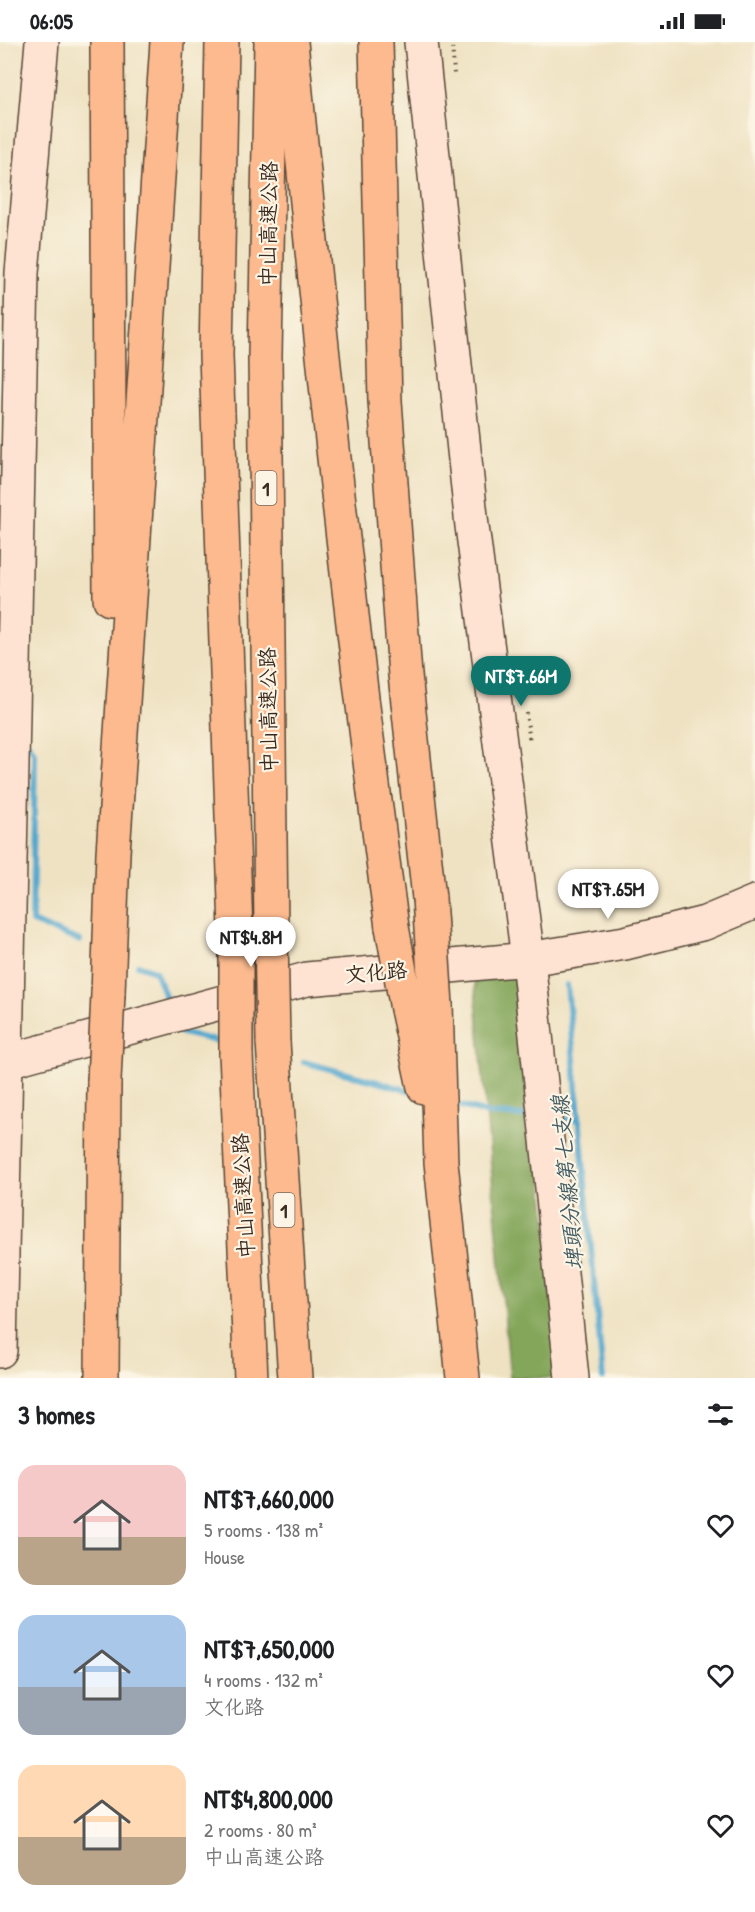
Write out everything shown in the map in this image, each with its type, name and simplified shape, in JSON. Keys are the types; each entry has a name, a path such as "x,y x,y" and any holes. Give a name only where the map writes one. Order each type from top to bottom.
{"highway":[{"path":"106,42 113,853"},
{"path":"102,1378 104,1081 113,853 167,42"},
{"name":"中山高速公路","path":"222,42 216,355 236,931 236,1054 251,1378"},
{"name":"中山高速公路","path":"271,42 265,356 271,933 273,1042 295,1378"},
{"path":"291,42 327,407 368,756 392,927 422,1007"},
{"path":"376,42 384,401 405,675 429,898 422,1007 441,1162 463,1378"}],"street":[{"path":"0,1351 3,1062 22,273 42,42"},
{"path":"421,42 472,526 528,959 572,1378"},
{"name":"文化路","path":"3,1062 307,979 528,959 625,944 705,923 755,902"}],"green space":[{"path":"518,971 565,1378 510,1378 474,977"}],"waterway":[{"path":"29,744 35,754 32,922 80,941"},
{"path":"138,965 155,971 166,998"},
{"name":"埤頭分線第七支線","path":"567,985 603,1378"},
{"path":"182,1033 225,1043"},
{"path":"304,1062 414,1092"},
{"path":"461,1106 490,1114 526,1116"},
{"path":"564,1119 577,1120"}]}
